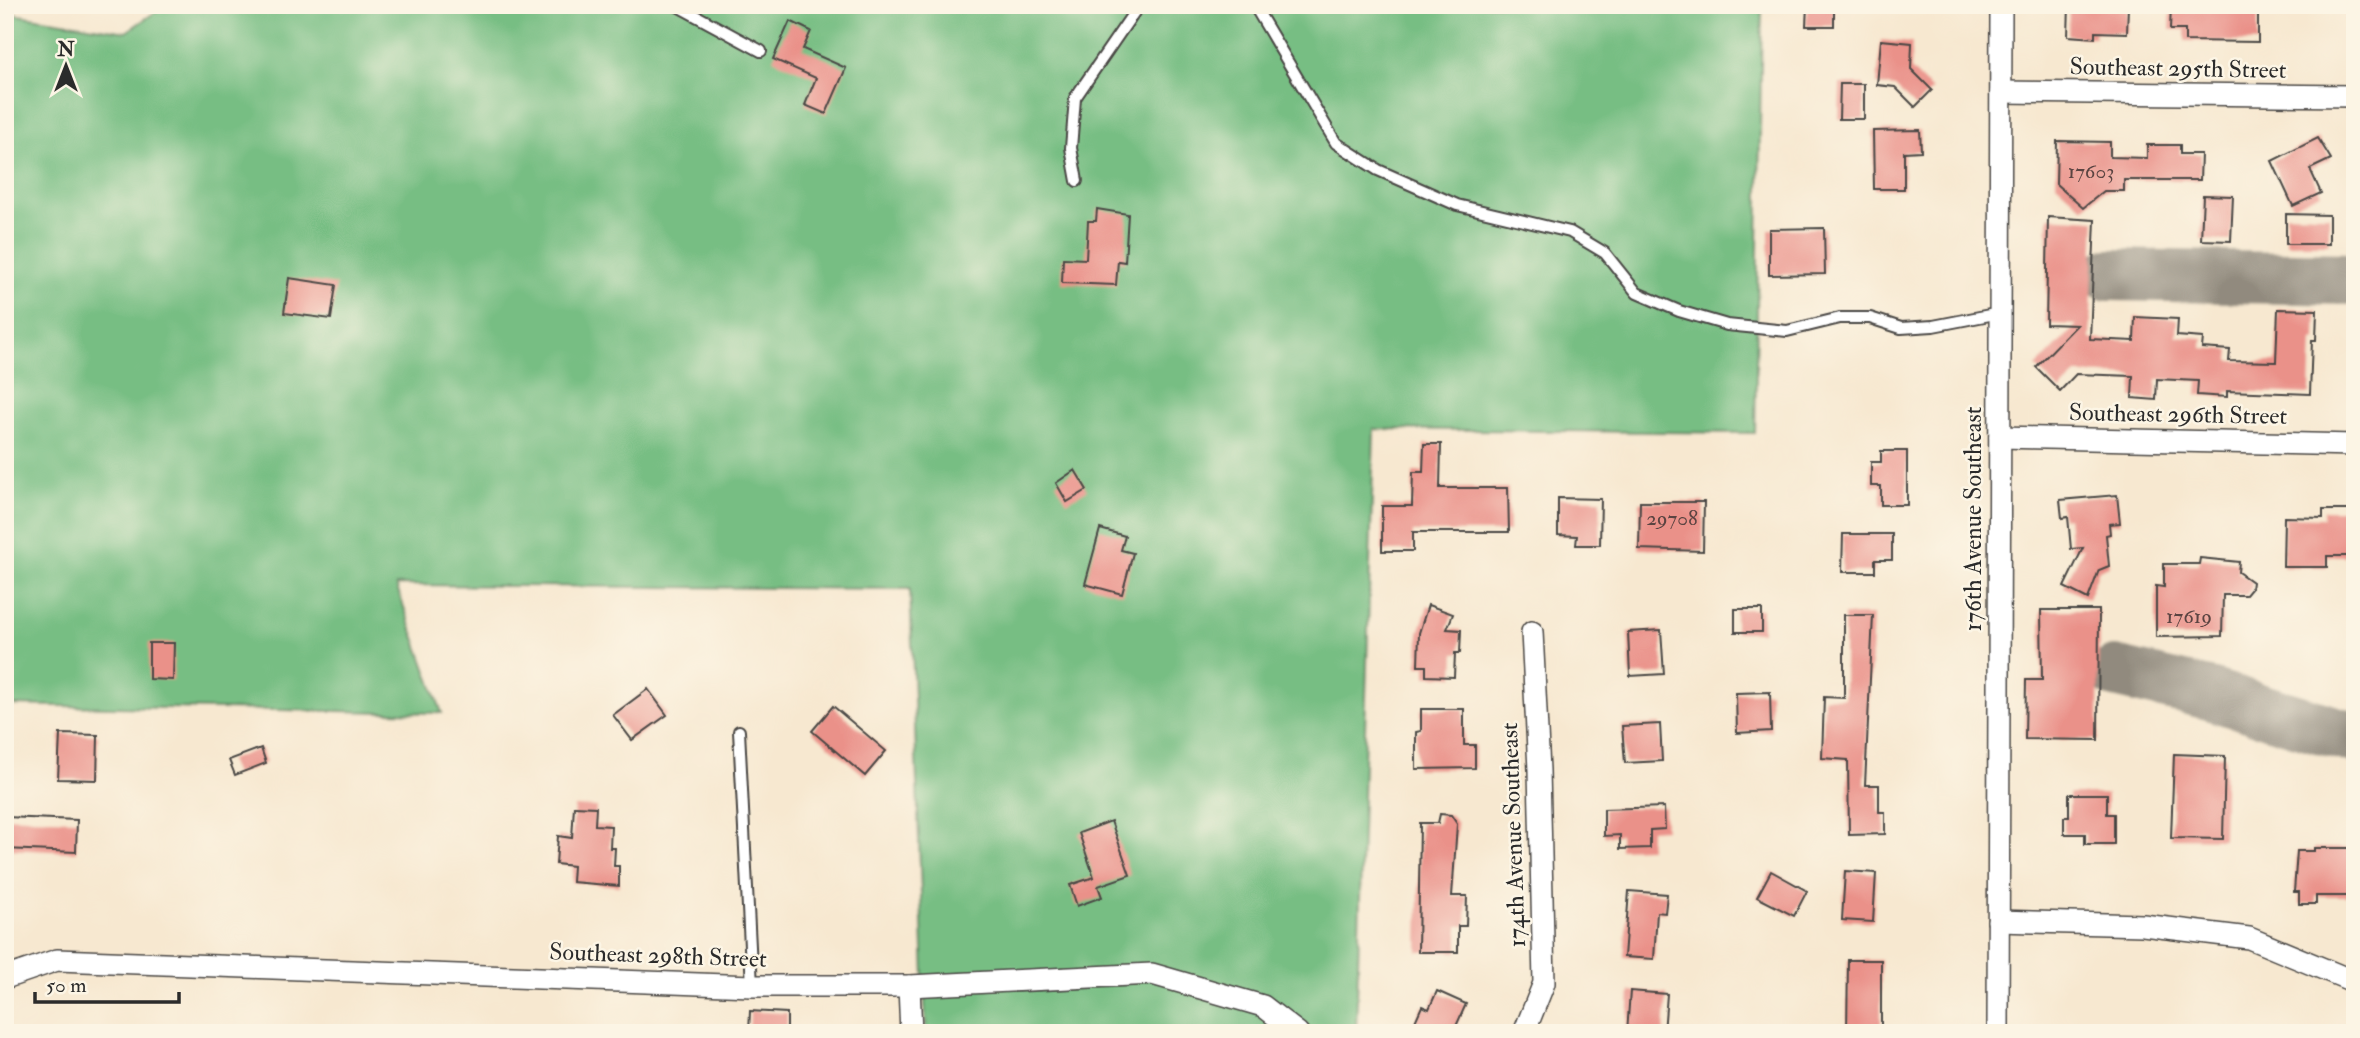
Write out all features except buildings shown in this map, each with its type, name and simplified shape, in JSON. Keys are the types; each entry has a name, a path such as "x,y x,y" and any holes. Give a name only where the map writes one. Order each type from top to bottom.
{"street":[{"name":"176th Avenue Southeast","path":"1998,1033 2001,5"},
{"name":"Southeast 295th Street","path":"2001,92 2355,96"},
{"name":"Southeast 296th Street","path":"2000,437 2355,445"},
{"name":"174th Avenue Southeast","path":"1524,1033 1544,983 1539,769 1532,632"},
{"path":"1998,921 2143,925 2249,938 2355,982"},
{"name":"Southeast 298th Street","path":"5,978 57,960 752,986 909,986 1152,974 1263,1006 1298,1033"},
{"path":"909,986 911,1033"}],"lane":[{"path":"676,5 761,51"},
{"path":"1077,181 1071,148 1076,98 1139,5"},
{"path":"1254,5 1336,143 1378,170 1457,205 1570,232 1605,253 1637,293 1679,311 1727,325 1787,331 1840,318 1870,318 1901,328 1933,326 2000,313"},
{"path":"738,731 752,986"}],"green space":[{"path":"166,5 1762,5 1755,433 1374,429 1356,1033 926,1033 910,589 396,585 442,713 5,705 5,13 126,32"}],"taxiway":[{"path":"2108,275 2355,279"},
{"path":"2115,672 2209,694 2355,738"}]}
